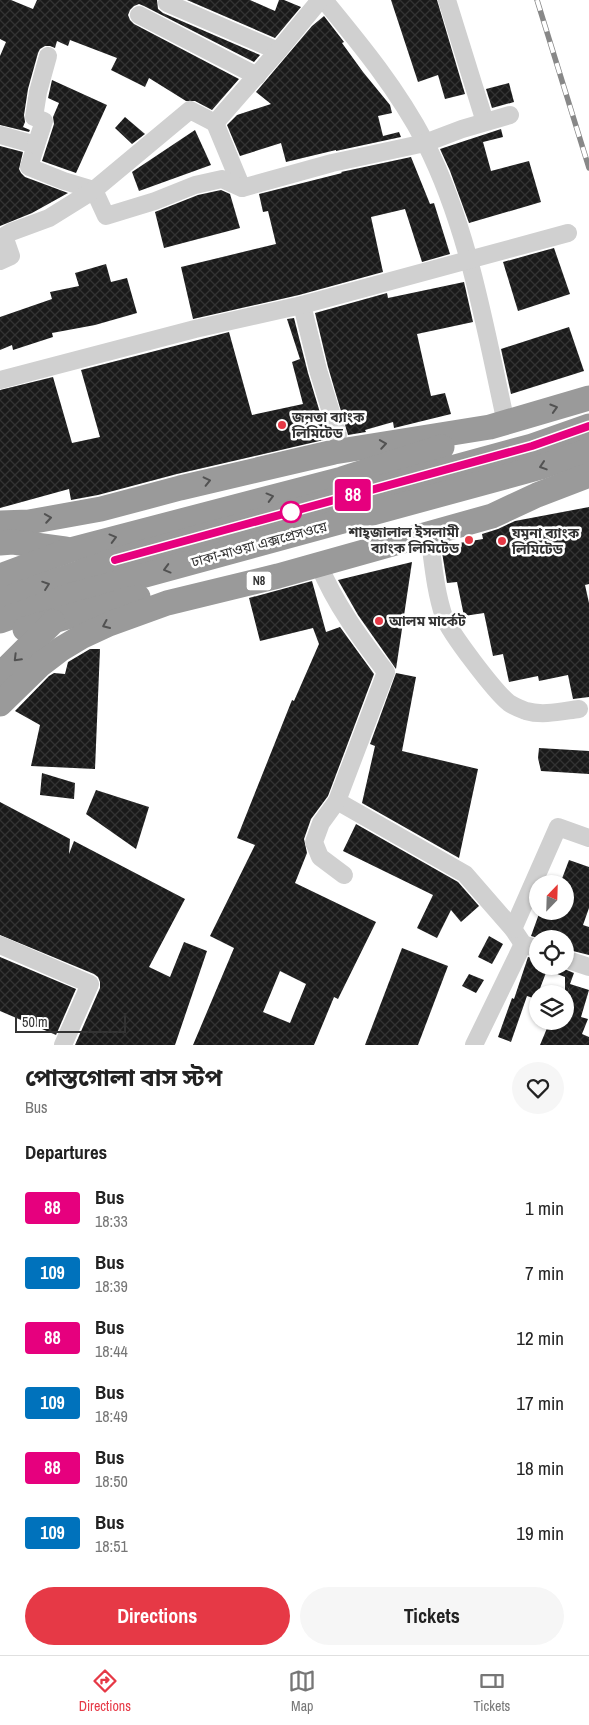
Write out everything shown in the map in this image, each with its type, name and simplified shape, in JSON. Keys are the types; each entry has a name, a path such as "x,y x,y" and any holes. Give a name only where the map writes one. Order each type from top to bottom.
{"highway":[{"path":"0,524 29,522 101,509 180,488 334,452 498,425 589,398"},
{"path":"0,576 70,550 342,479 471,438 498,425"},
{"name":"ঢাকা-মাওয়া এক্সপ্রেসওয়ে","path":"0,600 115,560 532,446 589,426"},
{"name":"ঢাকা-মাওয়া এক্সপ্রেসওয়ে","path":"0,621 72,595 541,467 589,450"},
{"name":"N8","path":"0,704 40,665 61,648 109,624 166,603 319,565 492,516 537,495 589,475"},
{"path":"0,636 418,522 521,497 537,495"},
{"path":"0,543 13,542 70,550 115,560"},
{"path":"0,675 54,620 72,595"}],"street":[{"path":"168,0 167,3 278,51"},
{"path":"215,123 320,0"},
{"path":"324,0 375,62 406,108 442,179 470,261 498,425"},
{"path":"447,0 485,122"},
{"path":"139,15 257,76"},
{"path":"48,56 38,92 34,117 44,121 29,167 94,190 106,216 155,201 194,185 222,179 242,188 332,163 425,143 510,115"},
{"path":"0,261 11,256 4,236 49,218 94,190 190,110 215,123 242,188"},
{"path":"0,135 36,145"},
{"path":"0,380 195,329 302,305 568,233"},
{"path":"302,305 318,370 338,434"},
{"path":"429,534 438,594 445,620 495,689 509,703 527,711 548,713 580,709"},
{"path":"319,565 327,584 356,632 386,672 337,801 321,823 314,842 320,857 344,875"},
{"path":"337,801 465,874 529,946"},
{"path":"513,929 558,827 589,838"},
{"path":"0,945 90,984 63,1045"},
{"path":"474,1045 529,949"},
{"path":"574,962 589,967"}],"building":[{"path":"0,0 11,0 33,9 37,0 157,0 158,9 163,13 260,55 254,62 139,4 130,10 128,15 134,24 239,79 212,110 195,101 186,101 149,78 145,87 111,70 117,58 70,40 68,46 57,41 55,48 45,46 38,53 28,89 24,115 25,122 23,127 30,130 29,132 0,125 0,56 6,42 0,39"},
{"path":"187,0 250,0 275,11 279,0 284,0 301,7 275,38"},
{"path":"391,0 437,0 465,94 445,99 438,75 418,82"},
{"path":"324,16 344,42 342,43 363,72 390,105 392,113 378,116 383,136 399,132 401,137 286,162 281,143 240,156 227,125 237,115 271,104 256,92 312,26"},
{"path":"52,80 107,105 76,173 42,161 54,124 53,117 59,103 48,98"},
{"path":"509,83 514,102 492,108 486,89"},
{"path":"125,117 145,134 132,144 115,128"},
{"path":"501,129 503,137 483,142 491,171 529,161 541,202 469,223 440,149"},
{"path":"195,130 211,165 139,191 132,172"},
{"path":"0,146 23,152 19,169 25,177 68,193 32,213 0,226"},
{"path":"411,157 430,204 434,203 450,254 422,262 405,209 371,217 383,272 299,295 193,319 181,267 276,244 268,211 263,212 259,194 341,172"},
{"path":"221,190 230,194 240,228 164,248 155,212 198,195"},
{"path":"554,248 570,294 518,311 503,262"},
{"path":"106,264 111,282 127,278 137,313 95,325 52,333 53,337 13,350 12,345 0,350 0,317 52,299 50,292 79,286 75,273"},
{"path":"464,282 473,322 417,334 431,396 445,393 451,414 394,428 393,422 365,430 366,432 348,435 328,367 315,313 387,293 388,298"},
{"path":"294,318 328,439 177,474 98,495 71,500 69,489 0,508 0,390 53,377 72,443 100,437 81,370 229,332 252,415 303,404 292,362 300,359 287,319"},
{"path":"569,327 584,371 511,394 501,349"},
{"path":"589,507 589,584 585,585 589,603 589,697 573,699 568,675 539,681 538,676 509,682 503,654 493,656 484,613 464,616 457,582 447,583 441,546 483,539 482,534 515,521"},
{"name":"আলম মার্কেট","path":"412,562 396,669 358,615 338,580"},
{"path":"312,581 326,632 340,627 374,674 328,796 311,819 304,839 307,853 295,883 376,922 338,999 334,997 314,1045 193,1045 234,948 210,936 255,845 237,838 292,700 294,701 319,644 313,628 260,641 249,598","holes":["280,971 306,984 290,1023 263,1012"]},
{"path":"90,649 100,649 95,769 31,766 40,725 15,711 49,676 54,673 65,674 68,662"},
{"path":"396,673 416,677 402,751 478,769 459,858 362,803 375,746 370,744"},
{"path":"539,748 589,751 589,774 541,771 538,758"},
{"path":"42,773 75,783 74,799 40,795"},
{"path":"96,790 149,807 136,849 86,814"},
{"path":"0,802 70,839 69,854 74,841 185,899 149,967 170,977 184,942 207,951 175,1045 75,1045 100,988 100,982 94,974 0,935"},
{"path":"356,824 458,882 479,906 461,922 451,910 437,938 417,928 433,895 343,851"},
{"path":"569,860 589,867 589,908 583,925 589,927 589,955 574,951 574,930 533,930 537,920 574,920 574,875 563,875"},
{"path":"489,936 503,944 492,964 478,957"},
{"path":"402,948 448,966 418,1045 365,1045"},
{"path":"0,957 76,989 56,1035 0,1011"},
{"path":"529,957 529,975 545,975 541,985 529,985 529,997 527,996 511,1042 498,1037 512,998 514,999"},
{"path":"469,974 484,980 476,993 462,986"},
{"path":"560,975 573,975 570,984 573,985 565,985 565,977"},
{"path":"574,985 589,990 581,1017 588,1019 582,1034 589,1037 589,1045 540,1045 546,1030 574,1030"}],"railway":[{"path":"537,0 589,168"}],"bus line":[{"name":"88","path":"115,560 532,446 589,426"}],"place":[{"name":"জনতা ব্যাংক লিমিটেড","path":"282,425"},
{"name":"শাহ্জালাল ইসলামী ব্যাংক লিমিটেড","path":"469,540"},
{"name":"যমুনা ব্যাংক লিমিটেড","path":"502,541"},
{"name":"আলম মার্কেট","path":"379,621"}]}
